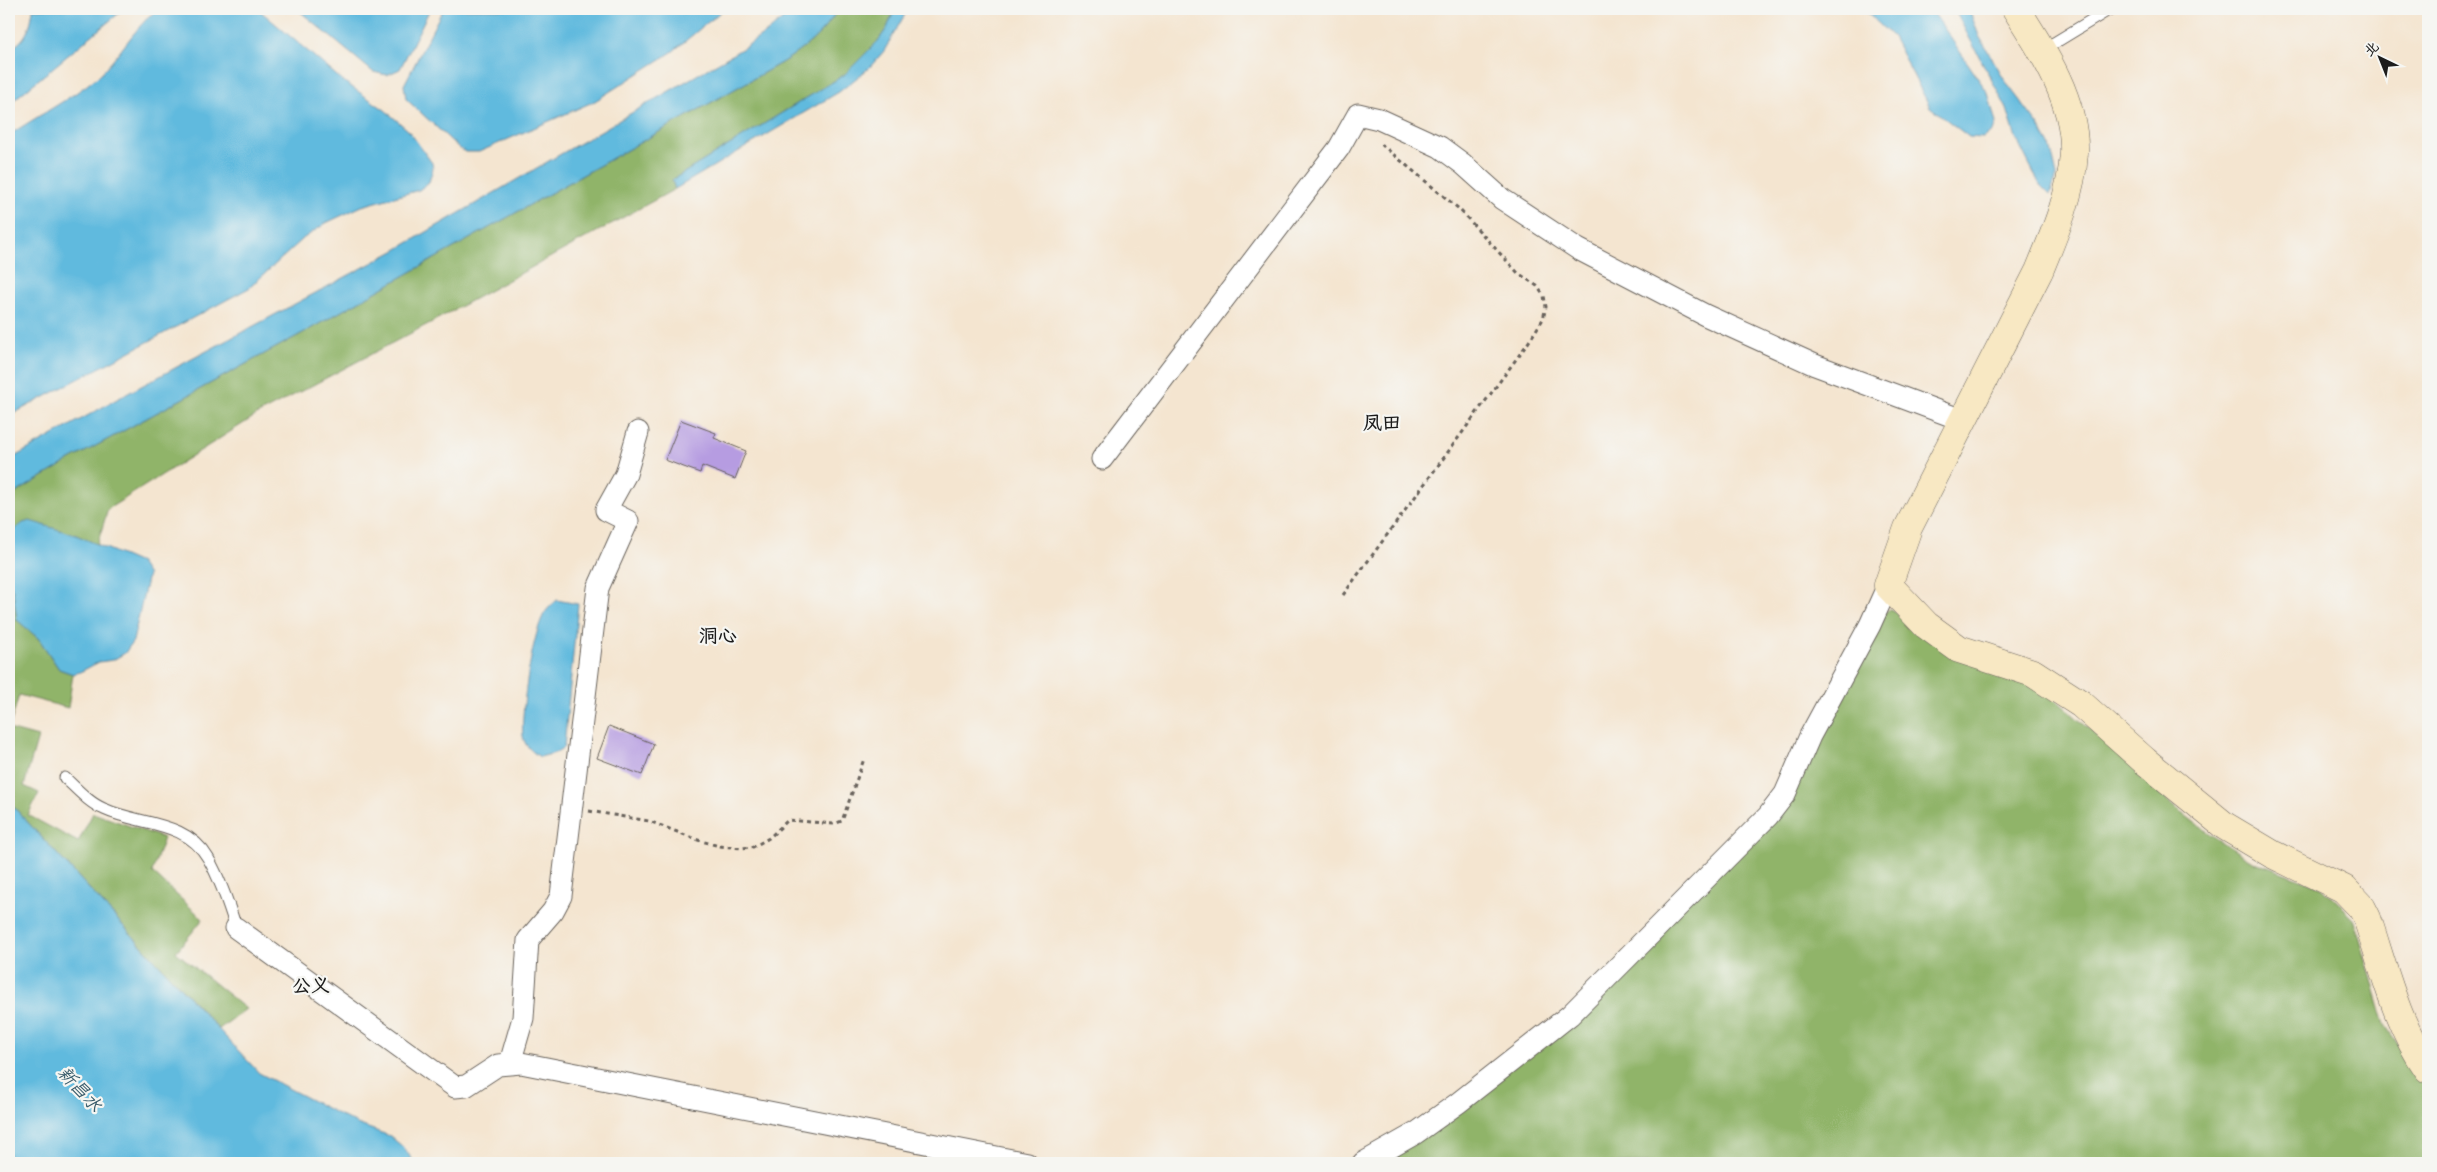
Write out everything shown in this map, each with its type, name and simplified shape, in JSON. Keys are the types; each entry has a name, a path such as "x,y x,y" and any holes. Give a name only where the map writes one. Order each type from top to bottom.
{"street":[{"path":"1363,1163 1416,1133 1458,1103 1570,1015 1768,816 1785,794 1810,736 1870,625 1888,585 1908,528 2039,271 2050,246 2067,192 2074,154 2071,125 2061,90 2042,52 2016,9"},
{"path":"1102,459 1339,148 1358,114 1368,115 1394,125 1440,147 1464,164 1502,200 1578,249 1705,316 1824,369 1962,420"},
{"path":"510,1063 523,1018 528,940 553,911 561,896 598,588 628,521 606,510 626,474 638,432"},
{"path":"1888,585 1908,607 1946,640 1968,653 2033,674 2053,685 2081,704 2145,761 2225,826 2272,854 2344,889 2362,908 2367,918 2398,1012 2418,1054 2428,1069"},
{"path":"236,928 455,1087 466,1086 489,1070 510,1063 521,1063 1027,1163"}],"lane":[{"path":"2042,52 2110,9"},
{"path":"65,778 90,801 104,810 176,830 199,847 208,857 230,908 236,928"}],"path":[{"path":"1343,594 1528,343 1543,319 1546,307 1544,296 1537,286 1518,273 1459,209 1382,145 1394,125"},
{"path":"571,811 603,812 649,821 719,846 753,847 769,838 788,820 834,824 842,821 864,759"}],"green space":[{"path":"838,9 895,9 887,28 878,41 844,75 672,180 675,189 432,322 260,413 108,509 97,545 76,535 11,531 9,534 9,497 70,460 310,329 781,63 813,40"},
{"path":"9,580 13,591 17,620 39,639 59,669 73,674 68,708 19,695 9,729"},
{"path":"1890,610 2047,692 2149,781 2169,803 2215,838 2254,862 2322,887 2354,918 2385,1025 2428,1089 2428,1163 1372,1163 1489,1088 1788,801 1883,613"},
{"path":"9,729 38,737 24,786 39,793 28,815 78,842 93,813 164,838 152,872 203,919 176,952 246,1009 219,1029 9,802"}],"water":[{"path":"33,9 124,9 9,104 9,49 20,42 27,33"},
{"path":"158,9 258,9 343,81 385,110 409,131 432,163 433,169 429,182 419,190 362,206 326,223 304,238 249,288 9,416 9,135 96,78 105,70 141,25"},
{"path":"297,9 430,9 400,69 387,75 373,72"},
{"path":"443,9 724,9 672,52 595,101 479,152 465,152 406,99 404,85"},
{"path":"794,9 838,9 813,40 781,63 310,329 70,460 9,497 9,460 117,399 394,251 745,47 770,30"},
{"path":"895,9 908,9 884,51 869,68 839,92 675,189 672,180 844,75 878,41 887,28"},
{"path":"1863,9 1931,9 1988,93 1996,123 1993,130 1983,138 1969,137 1930,107 1893,37"},
{"path":"1954,9 1969,9 1979,36 2008,85 2039,126 2050,145 2057,176 2050,195 2040,185 2016,138 2007,109"},
{"path":"30,521 76,535 140,563 148,575 133,641 125,653 113,660 99,662 73,674 59,669 39,639 17,620 13,591 9,580 9,534 23,523"},
{"path":"557,600 578,604 564,747 555,753 540,757 529,748 523,736 528,672 541,620 546,611"},
{"name":"新昌水","path":"9,802 259,1073 357,1124 390,1136 403,1147 415,1163 9,1163"}],"building":[{"path":"681,420 716,433 714,438 746,451 735,479 702,466 700,473 665,460"},
{"path":"609,726 654,744 642,775 597,758"}],"district":[{"name":"凤田","path":"1382,421"},
{"name":"洞心","path":"718,634"},
{"name":"公义","path":"311,984"}]}
